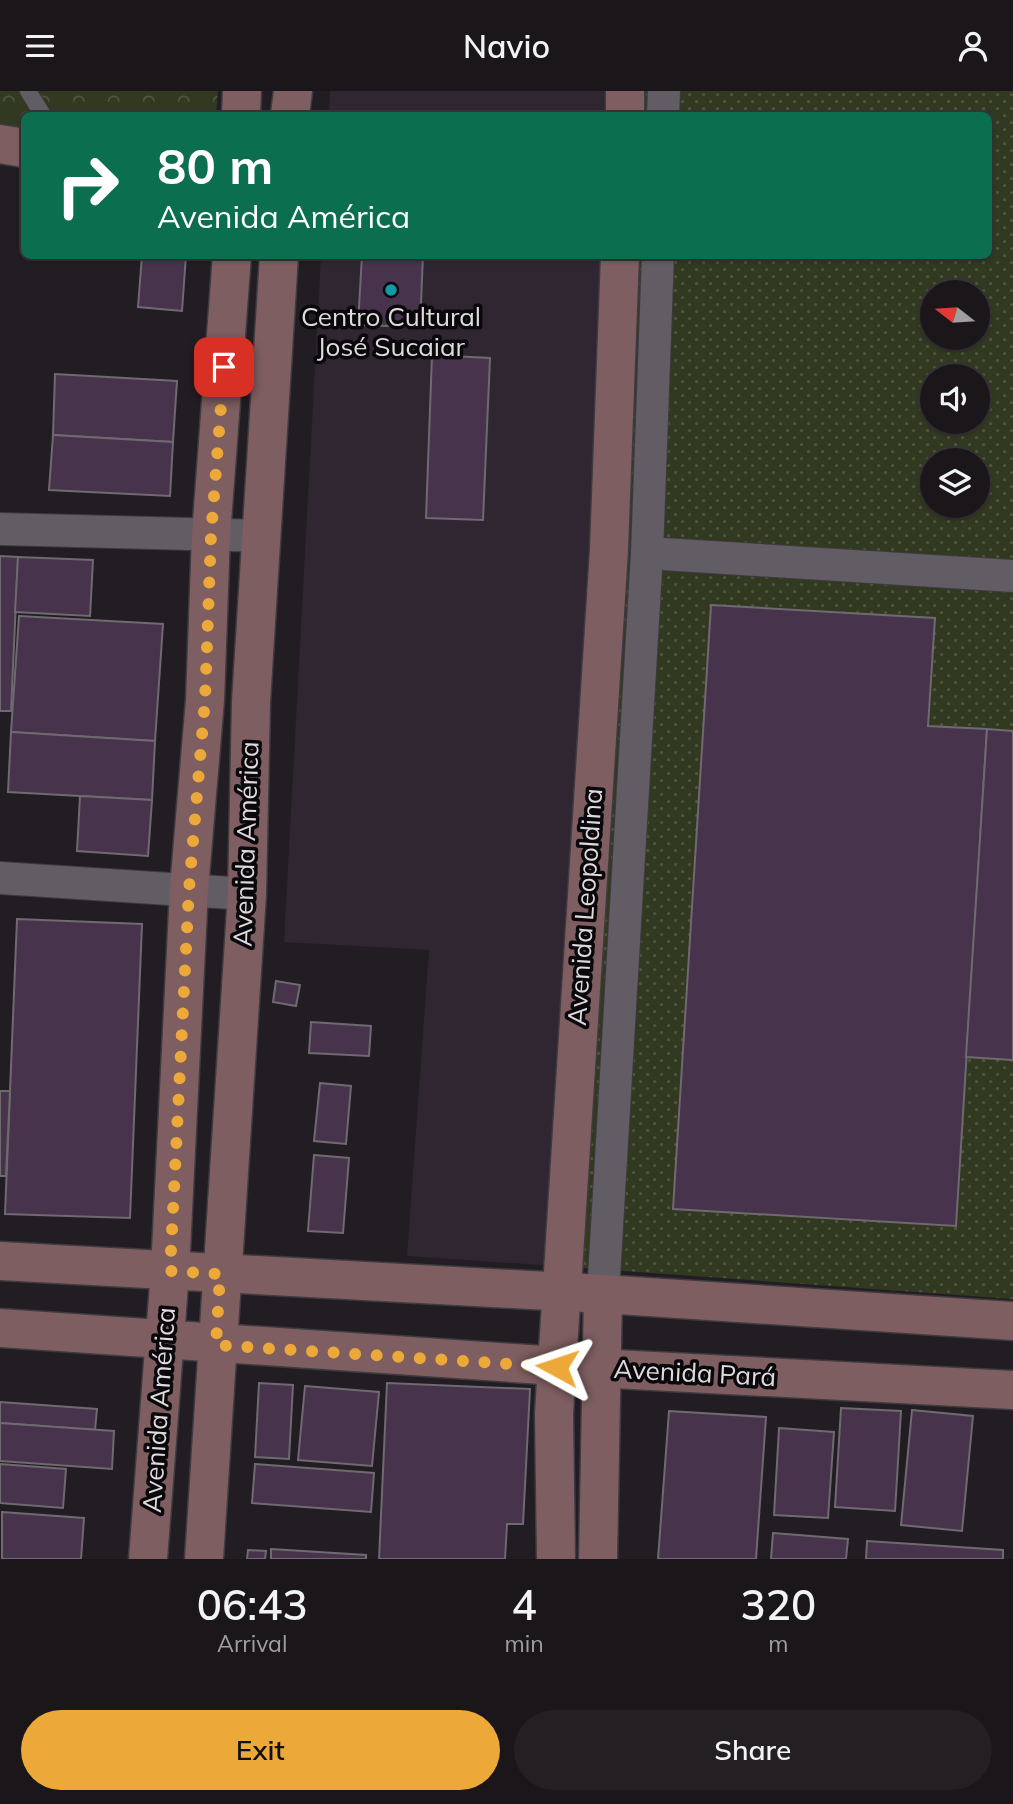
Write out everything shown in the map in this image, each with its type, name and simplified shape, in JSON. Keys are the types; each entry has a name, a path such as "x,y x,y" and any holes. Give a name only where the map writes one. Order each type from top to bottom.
{"main road":[{"path":"241,112 242,91"},
{"path":"290,112 293,91"},
{"path":"625,91 625,112"},
{"path":"0,145 21,148"},
{"name":"Avenida América","path":"148,1559 170,1271 189,889 205,700 211,535 232,259"},
{"name":"Avenida América","path":"204,1559 220,1274 247,894 251,702 279,259"},
{"name":"Avenida Leopoldina","path":"556,1559 554,1413 609,550 620,259"},
{"path":"0,1261 603,1294 1013,1321"},
{"path":"598,1559 603,1294"},
{"name":"Avenida Pará","path":"0,1328 557,1367 1013,1390"}],"street":[{"path":"663,112 664,91"},
{"path":"603,1294 647,553 658,259"},
{"path":"0,529 261,535"},
{"path":"647,553 1013,576"},
{"path":"0,878 247,894"}],"lane":[{"path":"28,91 41,112"}],"shaded area":[{"path":"330,91 622,91 621,112 329,112"},
{"path":"321,259 613,259 554,1266 407,1256 429,950 284,942"}],"green space":[{"path":"0,91 218,91 216,112 21,112 21,134 0,128"},
{"path":"622,91 1013,91 1013,1299 554,1266 613,259 992,259 992,112 621,112"}],"building":[{"path":"142,259 186,259 182,311 138,307"},
{"name":"Centro Cultural José Sucaiar","path":"362,259 423,259 420,327 358,325"},
{"path":"432,355 490,358 483,520 426,518"},
{"path":"55,374 177,381 173,442 53,435"},
{"path":"53,435 173,442 170,496 49,490"},
{"path":"0,556 18,557 11,711 0,711"},
{"path":"18,557 93,560 90,616 15,612"},
{"path":"711,605 935,618 928,726 987,729 956,1226 673,1209"},
{"path":"19,616 163,624 155,741 11,732"},
{"path":"987,729 1013,731 1013,1060 966,1057"},
{"path":"11,732 155,741 152,800 8,792"},
{"path":"80,796 152,800 148,856 77,851"},
{"path":"17,919 142,924 130,1218 5,1214"},
{"path":"276,981 300,985 296,1006 273,1002"},
{"path":"311,1022 371,1026 369,1056 309,1053"},
{"path":"320,1083 351,1086 346,1144 314,1141"},
{"path":"0,1091 10,1091 6,1176 0,1176"},
{"path":"314,1155 349,1158 343,1233 308,1231"},
{"path":"259,1383 293,1385 289,1459 255,1457"},
{"path":"387,1383 530,1389 523,1524 507,1524 505,1559 379,1559"},
{"path":"305,1386 379,1392 372,1466 298,1460"},
{"path":"0,1402 97,1409 95,1430 0,1423"},
{"path":"841,1408 901,1411 895,1511 835,1507"},
{"path":"912,1410 973,1416 962,1531 901,1525"},
{"path":"669,1411 766,1417 756,1559 658,1559"},
{"path":"0,1423 114,1431 112,1469 0,1461"},
{"path":"779,1428 834,1432 828,1518 774,1515"},
{"path":"0,1464 66,1469 63,1508 0,1503"},
{"path":"255,1464 374,1473 371,1512 252,1503"},
{"path":"2,1512 84,1518 81,1559 2,1559"},
{"path":"773,1533 848,1539 846,1559 771,1559"},
{"path":"867,1541 1003,1550 1003,1559 866,1559"},
{"path":"271,1549 366,1555 366,1559 271,1559"},
{"path":"248,1550 266,1551 265,1559 247,1559"}],"place":[{"name":"Centro Cultural José Sucaiar","path":"391,290"}],"route":[{"path":"224,367 211,535 205,700 189,889 170,1271 220,1274 216,1345 557,1367"}]}
